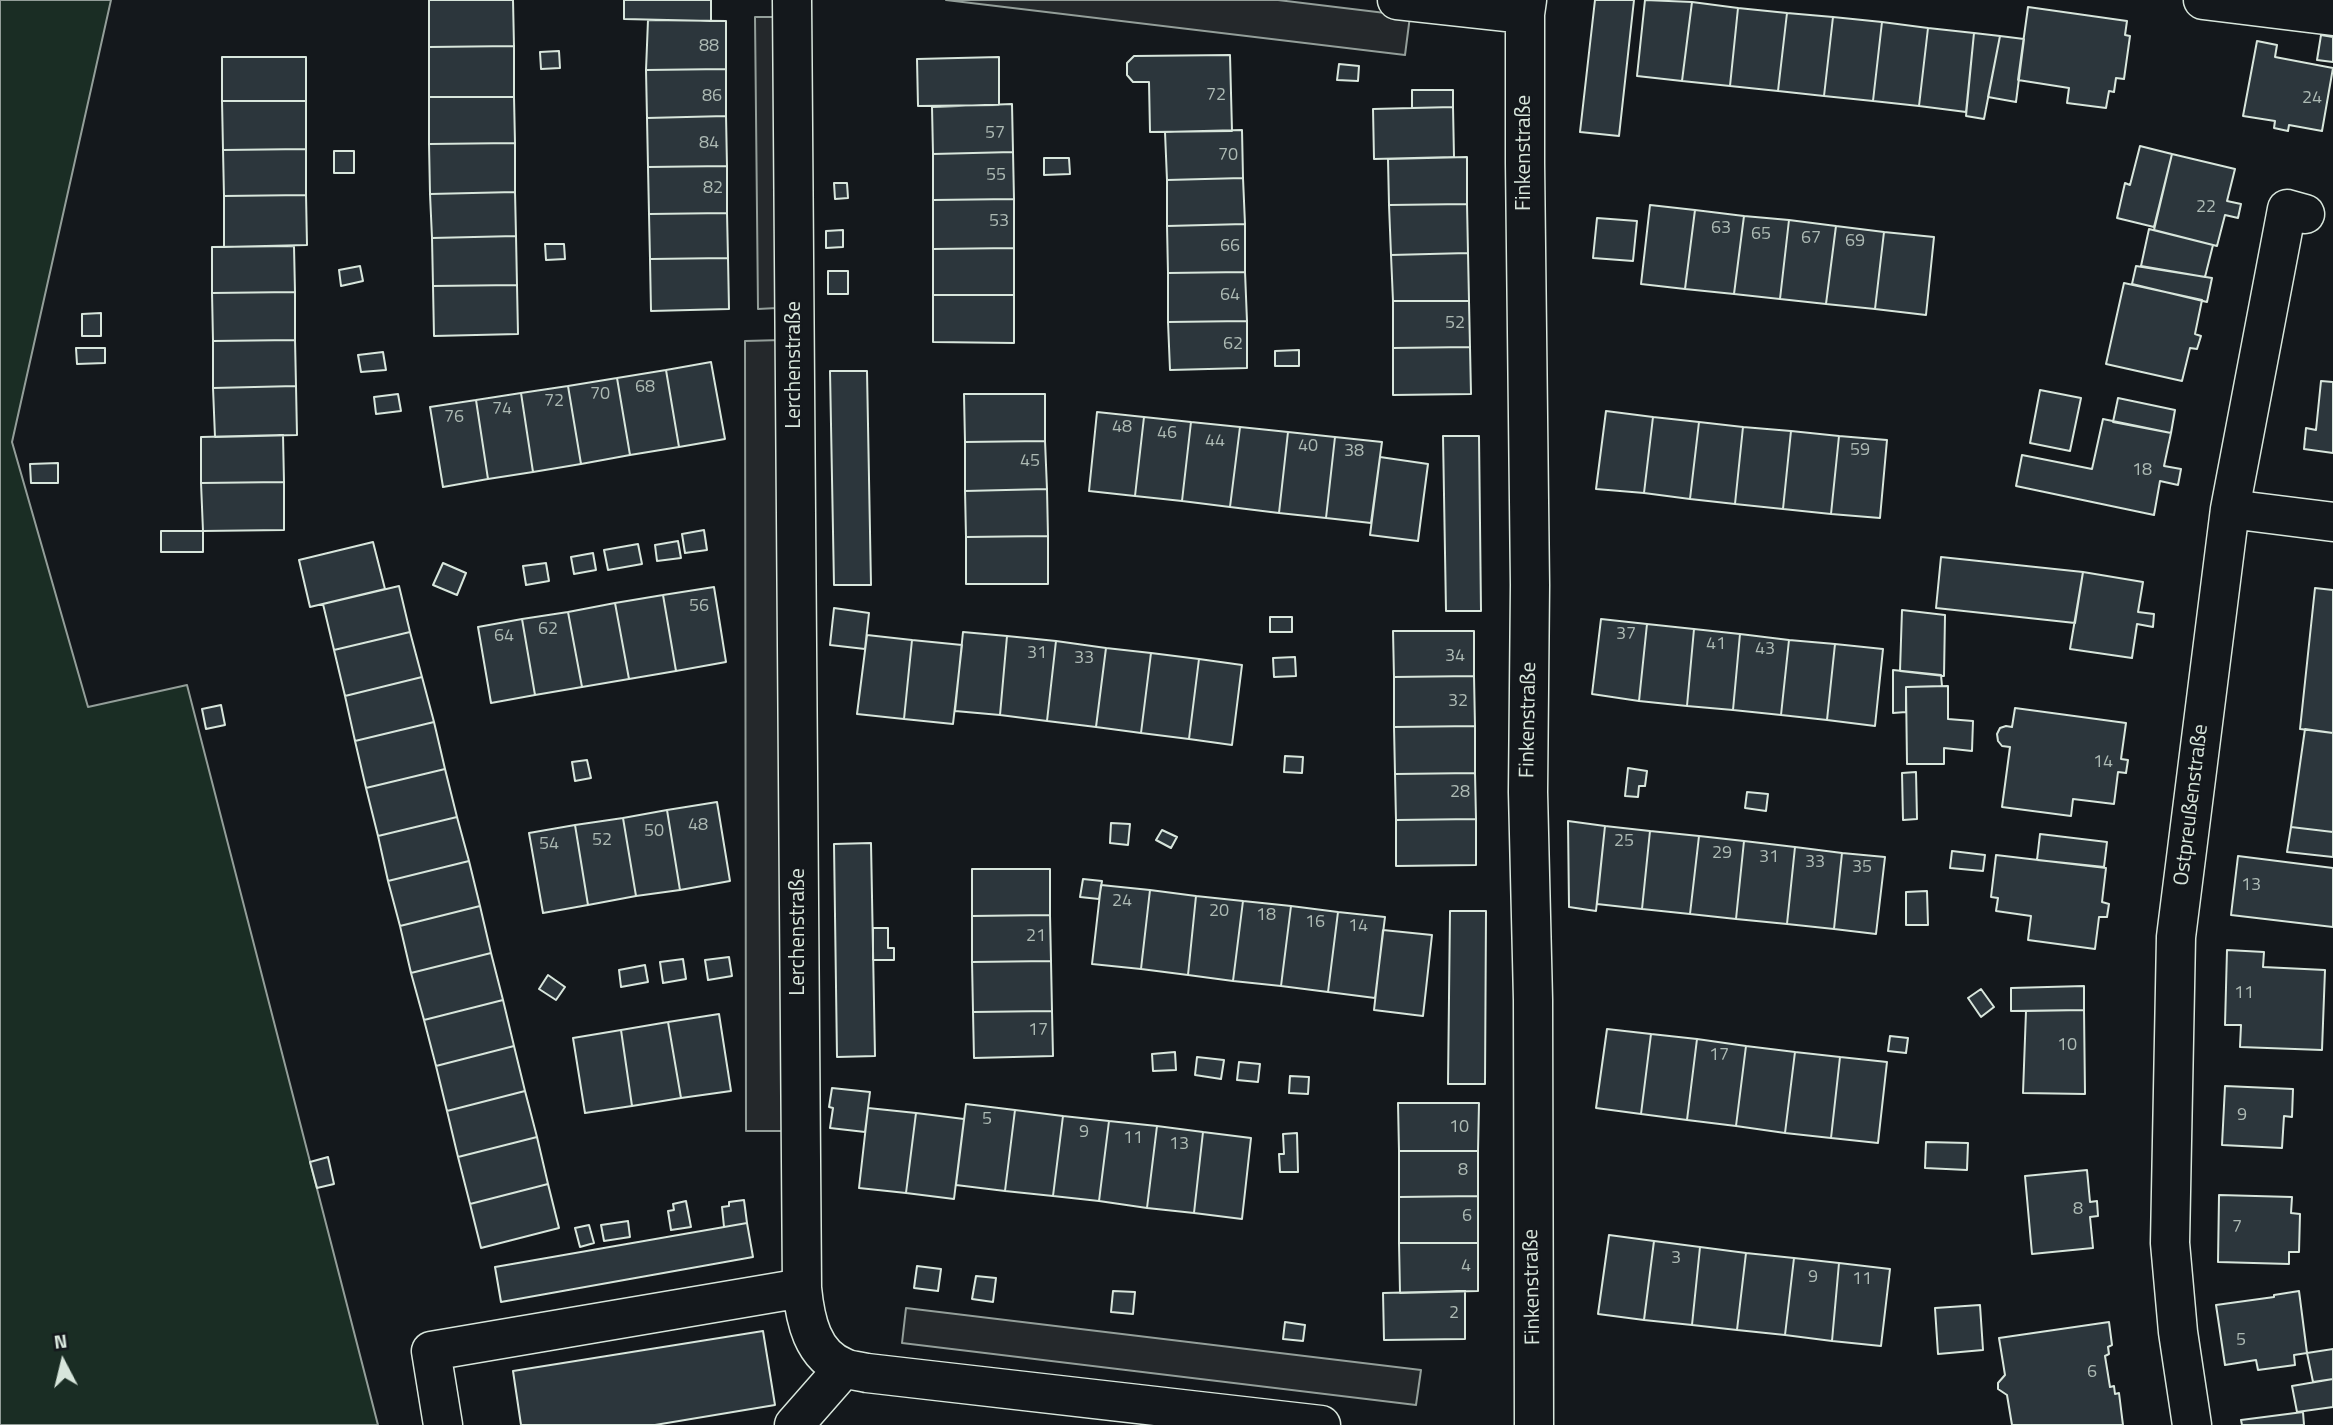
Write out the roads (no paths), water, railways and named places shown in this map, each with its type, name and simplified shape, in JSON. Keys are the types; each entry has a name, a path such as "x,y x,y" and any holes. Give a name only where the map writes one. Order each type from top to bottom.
{"street":[{"name":"Lerchenstraße","path":"792,0 802,1288 811,1335 823,1354 844,1368"},
{"path":"1397,0 1526,7"},
{"path":"2203,0 2333,16"},
{"name":"Finkenstraße","path":"1526,7 1530,585 1528,792 1534,1000 1534,1425"},
{"name":"Ostpreußenstraße","path":"2192,1425 2178,1332 2170,1244 2176,937 2230,509 2287,209 2305,214"},
{"path":"2230,509 2333,522"},
{"path":"443,1425 430,1351 802,1288"},
{"path":"794,1425 844,1368 1272,1422 1321,1425"}]}
